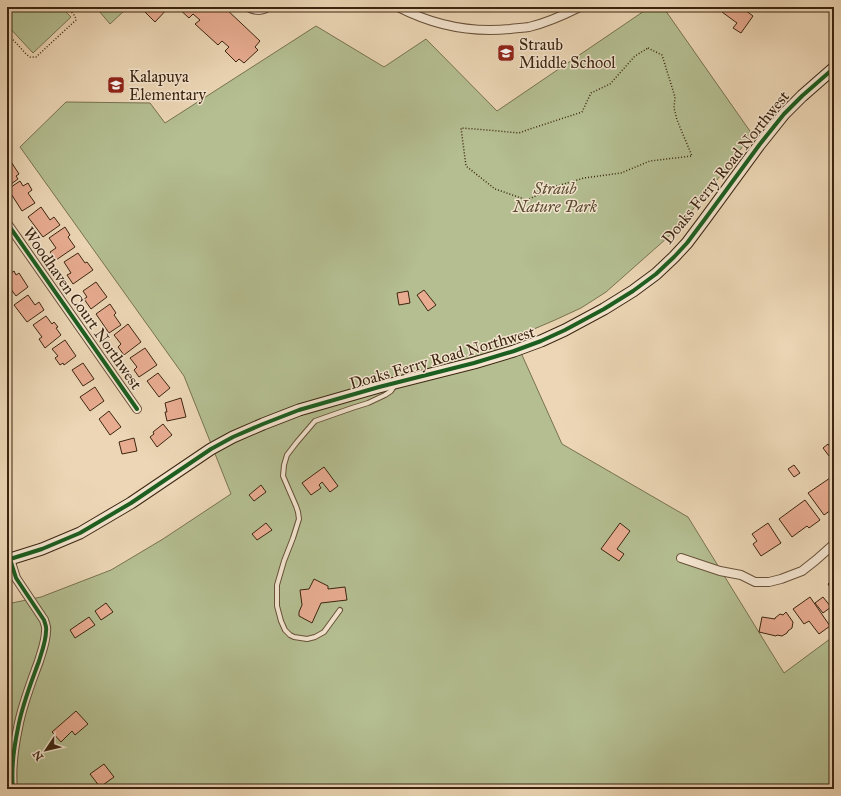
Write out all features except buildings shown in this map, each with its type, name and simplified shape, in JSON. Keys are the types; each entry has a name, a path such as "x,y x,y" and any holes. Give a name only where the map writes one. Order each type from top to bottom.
{"main road":[{"name":"Doaks Ferry Road Northwest","path":"8,559 42,549 80,533 131,503 211,449 233,437 263,424 299,410 514,351 565,330 604,309 634,291 656,274 674,257 706,219 760,144 784,114 834,68"}],"street":[{"path":"398,7 413,14 446,25 465,29 486,30 528,27 545,22 580,7"},
{"name":"Woodhaven Court Northwest","path":"7,224 137,409"},
{"path":"681,558 720,571 741,576 755,582 769,582 802,571 834,544"},
{"path":"8,559 16,578 44,620 46,626 43,648 25,700 18,728 12,781 13,789"}],"lane":[{"path":"245,7 256,12 263,12 271,7"},
{"path":"340,610 324,632 307,639 294,638 285,630 281,621 277,606 277,585 284,561 294,538 299,519 296,506 283,476 284,465 287,455 315,421 374,401 391,391 396,383"}],"path":[{"path":"7,33 30,57 36,56 76,20 75,16 67,7"},
{"path":"648,48 662,55 675,97 674,108 677,120 692,156 650,161 620,173 584,178 557,186 527,200 494,189 466,166 462,128 519,133 582,112 591,93 610,84 635,56 648,48"}],"green space":[{"path":"7,7 61,7 71,17 33,53 7,25"},
{"path":"104,7 120,7 124,11 110,24 99,11"},
{"name":"Straub Nature Park","path":"650,7 663,7 752,134 676,230 606,292 581,308 534,329 513,335 562,444 688,517 784,673 834,636 834,789 7,789 7,604 41,597 111,570 163,539 231,494 184,376 20,147 66,102 150,103 165,123 316,26 384,67 426,39 497,111"}],"cycle path":[{"path":"7,560 42,549 80,533 131,503 211,449 233,437 263,424 299,410 514,351 565,330 604,309 633,291 656,274 674,257 687,243 784,114 834,68"},
{"path":"7,223 137,409"},
{"path":"10,559 16,578 44,620 46,628 44,646 27,694 15,743 12,774 13,789"}],"place":[{"name":"Straub Middle School","path":"506,53"},
{"name":"Kalapuya Elementary","path":"116,85"}]}
